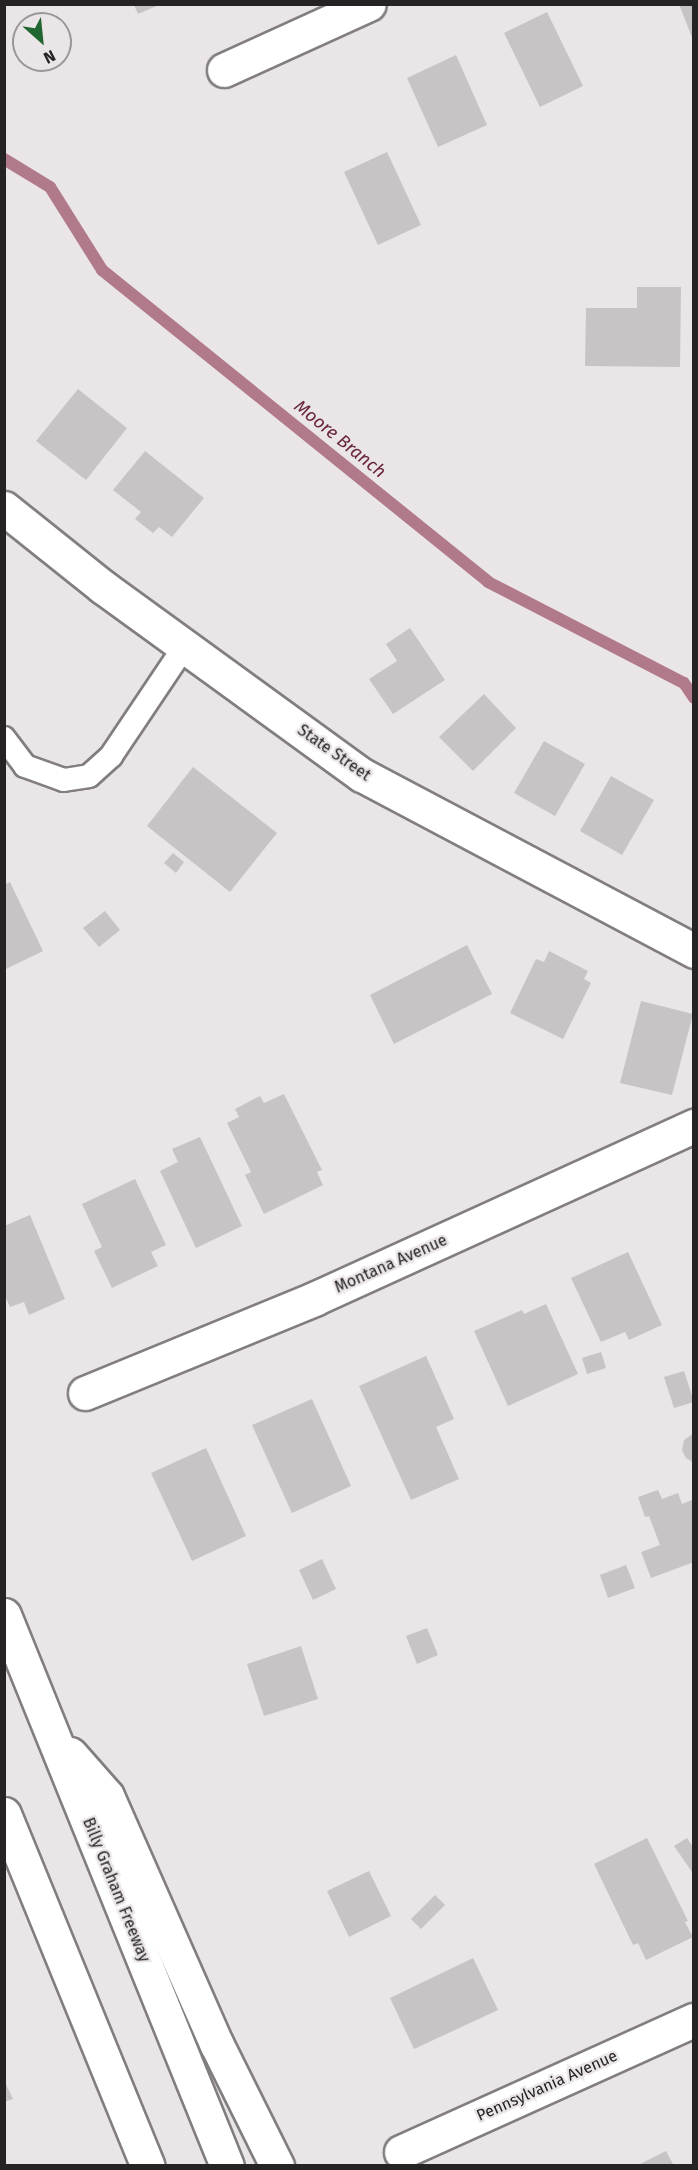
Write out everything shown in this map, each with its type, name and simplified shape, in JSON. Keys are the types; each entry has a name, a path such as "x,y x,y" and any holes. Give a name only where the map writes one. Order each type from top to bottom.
{"main road":[{"path":"224,70 369,4"},
{"name":"State Street","path":"4,508 103,587 362,775 693,951"},
{"name":"Montana Avenue","path":"85,1393 314,1299 693,1126"},
{"name":"Billy Graham Freeway","path":"4,1615 228,2166"},
{"path":"53,1735 107,1796 217,2045 277,2166"},
{"path":"4,1814 148,2166"},
{"name":"Pennsylvania Avenue","path":"401,2152 693,2020"}],"lane":[{"path":"4,738 25,766 64,780 89,776 111,756 185,646"}],"building":[{"path":"679,4 694,4 694,40 693,40"},
{"path":"134,5 159,5 138,14"},
{"path":"547,12 583,86 540,107 504,33"},
{"path":"456,55 487,125 438,147 407,78"},
{"path":"387,152 421,225 378,245 344,172"},
{"path":"637,287 681,287 680,367 585,366 586,308 637,308"},
{"path":"78,389 127,428 86,480 36,441"},
{"path":"145,451 204,498 172,537 159,527 153,533 135,519 141,512 113,490"},
{"path":"410,628 445,680 393,714 369,679 397,661 386,644"},
{"path":"484,694 516,728 473,771 439,737"},
{"path":"544,741 585,764 555,816 514,793"},
{"path":"193,767 277,833 230,892 147,826"},
{"path":"611,776 654,800 622,855 580,831"},
{"path":"173,853 184,862 176,873 164,863"},
{"path":"10,882 43,951 4,970 4,885"},
{"path":"105,911 120,930 99,947 83,928"},
{"path":"467,945 492,994 394,1044 370,995"},
{"path":"549,951 588,971 584,979 591,983 563,1039 510,1013 536,959 544,962"},
{"path":"641,1001 693,1014 672,1095 620,1083"},
{"path":"284,1094 322,1170 317,1172 323,1185 264,1214 245,1175 251,1172 227,1123 239,1117 235,1109 260,1096 264,1103"},
{"path":"200,1137 242,1226 196,1248 160,1171 178,1162 172,1149"},
{"path":"135,1179 166,1245 151,1252 158,1266 112,1288 94,1251 102,1247 82,1204"},
{"path":"30,1215 65,1299 29,1315 24,1302 10,1307 4,1294 4,1226"},
{"path":"628,1252 662,1325 629,1340 625,1332 601,1342 571,1278"},
{"path":"546,1304 578,1374 508,1406 474,1331 522,1310 524,1314"},
{"path":"601,1352 606,1368 587,1374 582,1358"},
{"path":"426,1356 454,1419 436,1427 459,1479 411,1500 359,1386"},
{"path":"684,1371 694,1402 674,1408 664,1377"},
{"path":"312,1399 351,1486 292,1513 252,1425"},
{"path":"694,1433 694,1463 686,1458 682,1450 684,1440"},
{"path":"206,1448 246,1536 192,1561 151,1473"},
{"path":"658,1490 662,1499 678,1493 682,1504 694,1499 694,1562 651,1578 641,1552 660,1545 649,1516 645,1517 638,1497"},
{"path":"322,1559 336,1589 313,1600 299,1570"},
{"path":"626,1565 635,1588 608,1598 600,1575"},
{"path":"427,1628 438,1655 417,1664 406,1636"},
{"path":"301,1646 318,1699 264,1716 247,1664"},
{"path":"647,1838 688,1921 685,1922 693,1937 646,1960 638,1943 633,1945 594,1864"},
{"path":"687,1838 694,1849 692,1872 674,1846"},
{"path":"369,1871 391,1916 349,1937 327,1891"},
{"path":"435,1895 445,1905 421,1929 411,1919"},
{"path":"473,1958 498,2010 414,2049 390,1998"},
{"path":"4,2080 13,2099 4,2102"},
{"path":"666,2151 674,2166 636,2166"}],"waterway":[{"name":"Moore Branch","path":"4,159 50,187 102,270 488,582 684,683 694,698"}]}
